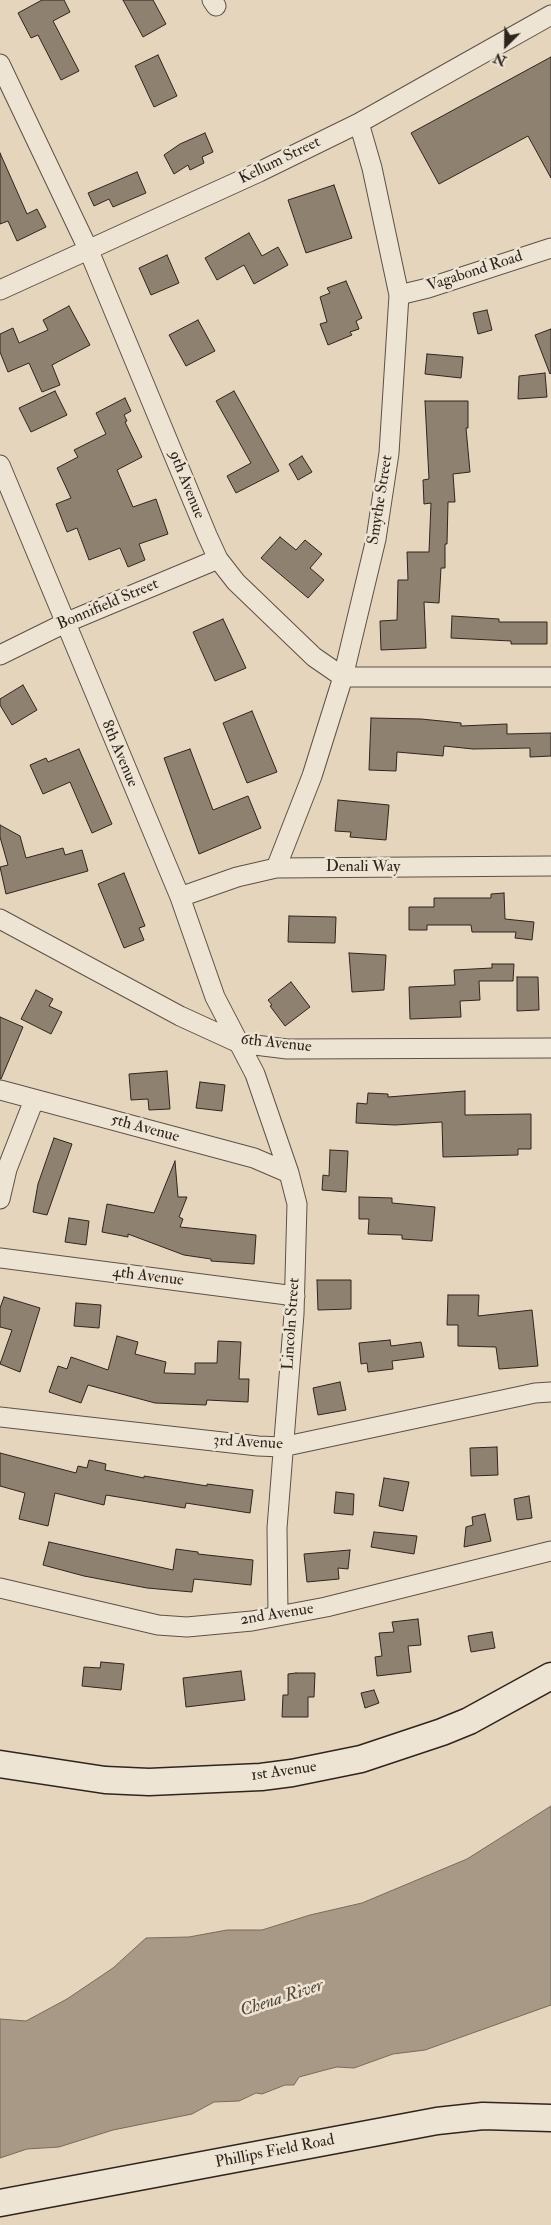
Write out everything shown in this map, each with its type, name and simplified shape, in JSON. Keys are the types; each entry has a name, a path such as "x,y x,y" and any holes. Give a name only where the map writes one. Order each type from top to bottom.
{"street":[{"name":"Kellum Street","path":"0,290 89,251 359,123 551,15"},
{"name":"9th Avenue","path":"0,64 89,251 218,559 236,582 314,657 343,677"},
{"name":"Smythe Street","path":"276,868 312,776 343,677 376,539 389,453 399,295 372,168 359,123"},
{"name":"Vagabond Road","path":"399,295 428,288 551,248"},
{"name":"8th Avenue","path":"0,465 180,897 215,997 239,1043"},
{"name":"Bonnifield Street","path":"0,655 65,622 218,559"},
{"path":"343,677 551,677"},
{"name":"Denali Way","path":"180,897 237,878 276,868 551,866"},
{"name":"6th Avenue","path":"0,919 180,1016 239,1043 288,1049 551,1048"},
{"name":"Lincoln Street","path":"239,1043 255,1074 289,1173 297,1204 295,1296 277,1528 278,1615"},
{"name":"5th Avenue","path":"0,1090 254,1158 289,1173"},
{"path":"0,1199 7,1169 34,1100"},
{"name":"4th Avenue","path":"0,1258 295,1296"},
{"name":"3rd Avenue","path":"0,1417 258,1446 282,1447 535,1393 551,1392"},
{"name":"2nd Avenue","path":"0,1588 158,1625 187,1627 326,1607 551,1551"},
{"name":"1st Avenue","path":"0,1764 105,1780 149,1782 261,1777 361,1760 442,1732 469,1721 551,1676"},
{"name":"Phillips Field Road","path":"0,2203 437,2122 483,2116 551,2118"}],"water":[{"name":"Chena River","path":"551,1806 551,2005 425,2050 393,2054 354,2068 337,2067 325,2070 299,2077 294,2085 285,2085 262,2094 256,2093 239,2101 214,2102 192,2114 113,2130 59,2147 27,2149 0,2158 0,2019 26,2021 67,1999 113,1968 146,1938 189,1937 227,1930 262,1930 310,1915 362,1903 467,1859"}],"building":[{"path":"42,0 64,0 70,12 53,21 79,71 61,80 38,35 31,38 18,13"},
{"path":"123,0 153,0 166,24 143,37"},
{"path":"158,55 177,96 154,107 135,66"},
{"path":"551,57 551,178 528,136 439,184 411,133"},
{"path":"205,133 213,152 202,157 204,163 190,170 188,165 174,174 164,155 180,144"},
{"path":"0,153 27,214 37,209 46,227 17,241 8,221 0,224"},
{"path":"137,172 146,193 113,207 109,199 94,206 88,193"},
{"path":"334,185 352,238 306,253 288,200"},
{"path":"249,233 262,256 278,247 288,265 254,284 244,265 217,280 205,258"},
{"path":"167,255 179,283 151,295 139,268"},
{"path":"346,281 362,318 356,321 359,329 350,332 352,335 328,345 320,324 327,322 320,297 330,293 327,288"},
{"path":"69,306 90,345 52,365 60,385 42,392 29,363 8,372 0,352 0,334 13,328 19,343 48,330 43,320"},
{"path":"487,310 492,330 478,334 473,313"},
{"path":"198,320 215,351 186,366 169,335"},
{"path":"551,329 551,373 550,374 535,335"},
{"path":"427,354 463,357 461,378 425,374"},
{"path":"545,373 547,397 518,399 519,376"},
{"path":"55,391 67,415 31,432 19,408"},
{"path":"234,391 279,471 236,493 227,476 251,463 216,401"},
{"path":"125,398 131,411 124,415 127,421 125,422 142,457 117,470 133,507 156,499 168,534 139,544 145,560 128,567 120,548 89,560 77,528 67,532 56,504 71,498 57,468 78,457 74,450 106,434 96,413"},
{"path":"425,401 468,401 468,428 466,428 470,472 453,474 455,502 448,502 445,568 441,568 439,603 424,602 426,648 381,650 380,621 397,620 398,580 408,580 407,552 429,552 431,503 424,504 423,480 429,479"},
{"path":"302,456 312,472 298,480 289,464"},
{"path":"280,537 296,550 305,540 322,554 310,568 324,580 308,598 261,558"},
{"path":"452,616 499,619 499,622 547,622 547,644 511,644 511,641 451,638"},
{"path":"223,619 246,668 215,681 193,632"},
{"path":"23,685 37,710 12,725 0,705 0,699"},
{"path":"252,711 277,772 247,783 223,723"},
{"path":"371,718 421,719 461,723 461,726 507,724 507,734 551,733 551,756 530,757 530,748 473,749 444,746 443,756 397,752 396,771 369,770"},
{"path":"79,749 112,824 92,833 70,782 43,794 30,765 46,758 48,762"},
{"path":"190,749 213,810 248,796 261,828 199,854 164,758"},
{"path":"338,800 389,805 386,840 350,837 351,832 335,831"},
{"path":"0,825 20,836 26,858 63,848 65,855 82,850 88,871 6,894 0,867 8,865 0,837"},
{"path":"124,873 145,926 139,928 144,940 124,948 98,884"},
{"path":"504,893 505,919 534,922 532,940 515,938 516,932 472,932 471,925 427,925 427,930 409,930 409,907 434,907 434,898 491,898 491,894"},
{"path":"289,916 336,917 335,943 288,942"},
{"path":"349,953 386,955 384,990 352,992"},
{"path":"492,964 514,964 513,981 479,981 480,1000 460,1001 461,1017 410,1019 409,987 455,985 454,970 492,968"},
{"path":"517,977 538,977 539,1010 517,1011"},
{"path":"291,982 310,1007 285,1026 270,1006 272,1005 268,1000"},
{"path":"36,990 53,999 49,1006 62,1012 51,1034 21,1019"},
{"path":"0,1017 23,1027 1,1079 0,1079"},
{"path":"167,1071 170,1109 149,1110 148,1099 131,1100 129,1074"},
{"path":"200,1082 225,1085 222,1111 196,1108"},
{"path":"465,1091 465,1115 531,1114 531,1149 518,1149 518,1155 443,1157 442,1122 395,1125 356,1123 357,1103 367,1104 368,1093 388,1094 388,1097"},
{"path":"54,1138 72,1144 47,1215 33,1212 38,1184"},
{"path":"330,1150 348,1151 346,1192 322,1190 323,1175 329,1176"},
{"path":"175,1161 178,1197 187,1197 179,1217 183,1219 180,1227 256,1235 254,1264 211,1261 211,1259 184,1255 128,1234 128,1237 102,1232 107,1204 154,1213"},
{"path":"359,1197 392,1198 392,1203 435,1207 432,1241 402,1239 402,1235 368,1234 369,1219 359,1219"},
{"path":"69,1218 89,1221 86,1245 65,1242"},
{"path":"317,1280 351,1280 351,1309 318,1310"},
{"path":"448,1295 479,1295 478,1316 532,1310 538,1366 499,1369 496,1347 458,1346 458,1325 447,1325"},
{"path":"4,1297 40,1308 20,1372 0,1364 12,1330 0,1327 0,1308"},
{"path":"76,1303 101,1305 99,1328 74,1326"},
{"path":"117,1336 138,1342 135,1354 166,1362 164,1373 195,1374 195,1363 217,1363 218,1341 241,1342 239,1379 249,1379 248,1402 207,1400 206,1405 155,1403 88,1385 81,1403 49,1392 58,1366 67,1369 71,1357 108,1370"},
{"path":"390,1340 391,1346 421,1342 424,1357 392,1361 393,1369 368,1372 367,1363 361,1364 359,1343"},
{"path":"340,1382 346,1410 318,1415 313,1388"},
{"path":"497,1447 498,1475 471,1476 470,1448"},
{"path":"0,1453 76,1473 78,1466 87,1468 89,1460 106,1464 105,1470 144,1478 144,1476 207,1486 207,1484 253,1490 250,1513 186,1503 185,1508 106,1495 104,1505 55,1493 48,1526 19,1519 25,1493 0,1486"},
{"path":"384,1478 409,1482 403,1511 379,1506"},
{"path":"336,1492 354,1494 353,1515 334,1513"},
{"path":"529,1496 532,1518 517,1520 514,1499"},
{"path":"485,1514 491,1541 464,1547 466,1527 473,1525 472,1517"},
{"path":"374,1532 417,1536 414,1554 371,1547"},
{"path":"49,1542 173,1570 176,1549 198,1552 198,1554 253,1560 251,1585 194,1579 192,1592 147,1588 84,1576 43,1565"},
{"path":"350,1550 348,1569 338,1568 339,1579 307,1582 304,1554"},
{"path":"418,1619 421,1645 408,1646 411,1672 377,1676 375,1657 382,1656 379,1633 394,1632 392,1622"},
{"path":"492,1632 495,1648 471,1652 468,1636"},
{"path":"101,1662 124,1664 121,1690 82,1686 84,1667 100,1668"},
{"path":"241,1671 245,1700 186,1707 183,1678"},
{"path":"315,1673 314,1697 308,1697 308,1717 282,1717 283,1695 288,1695 288,1674"},
{"path":"374,1690 379,1703 365,1708 361,1693"}]}
